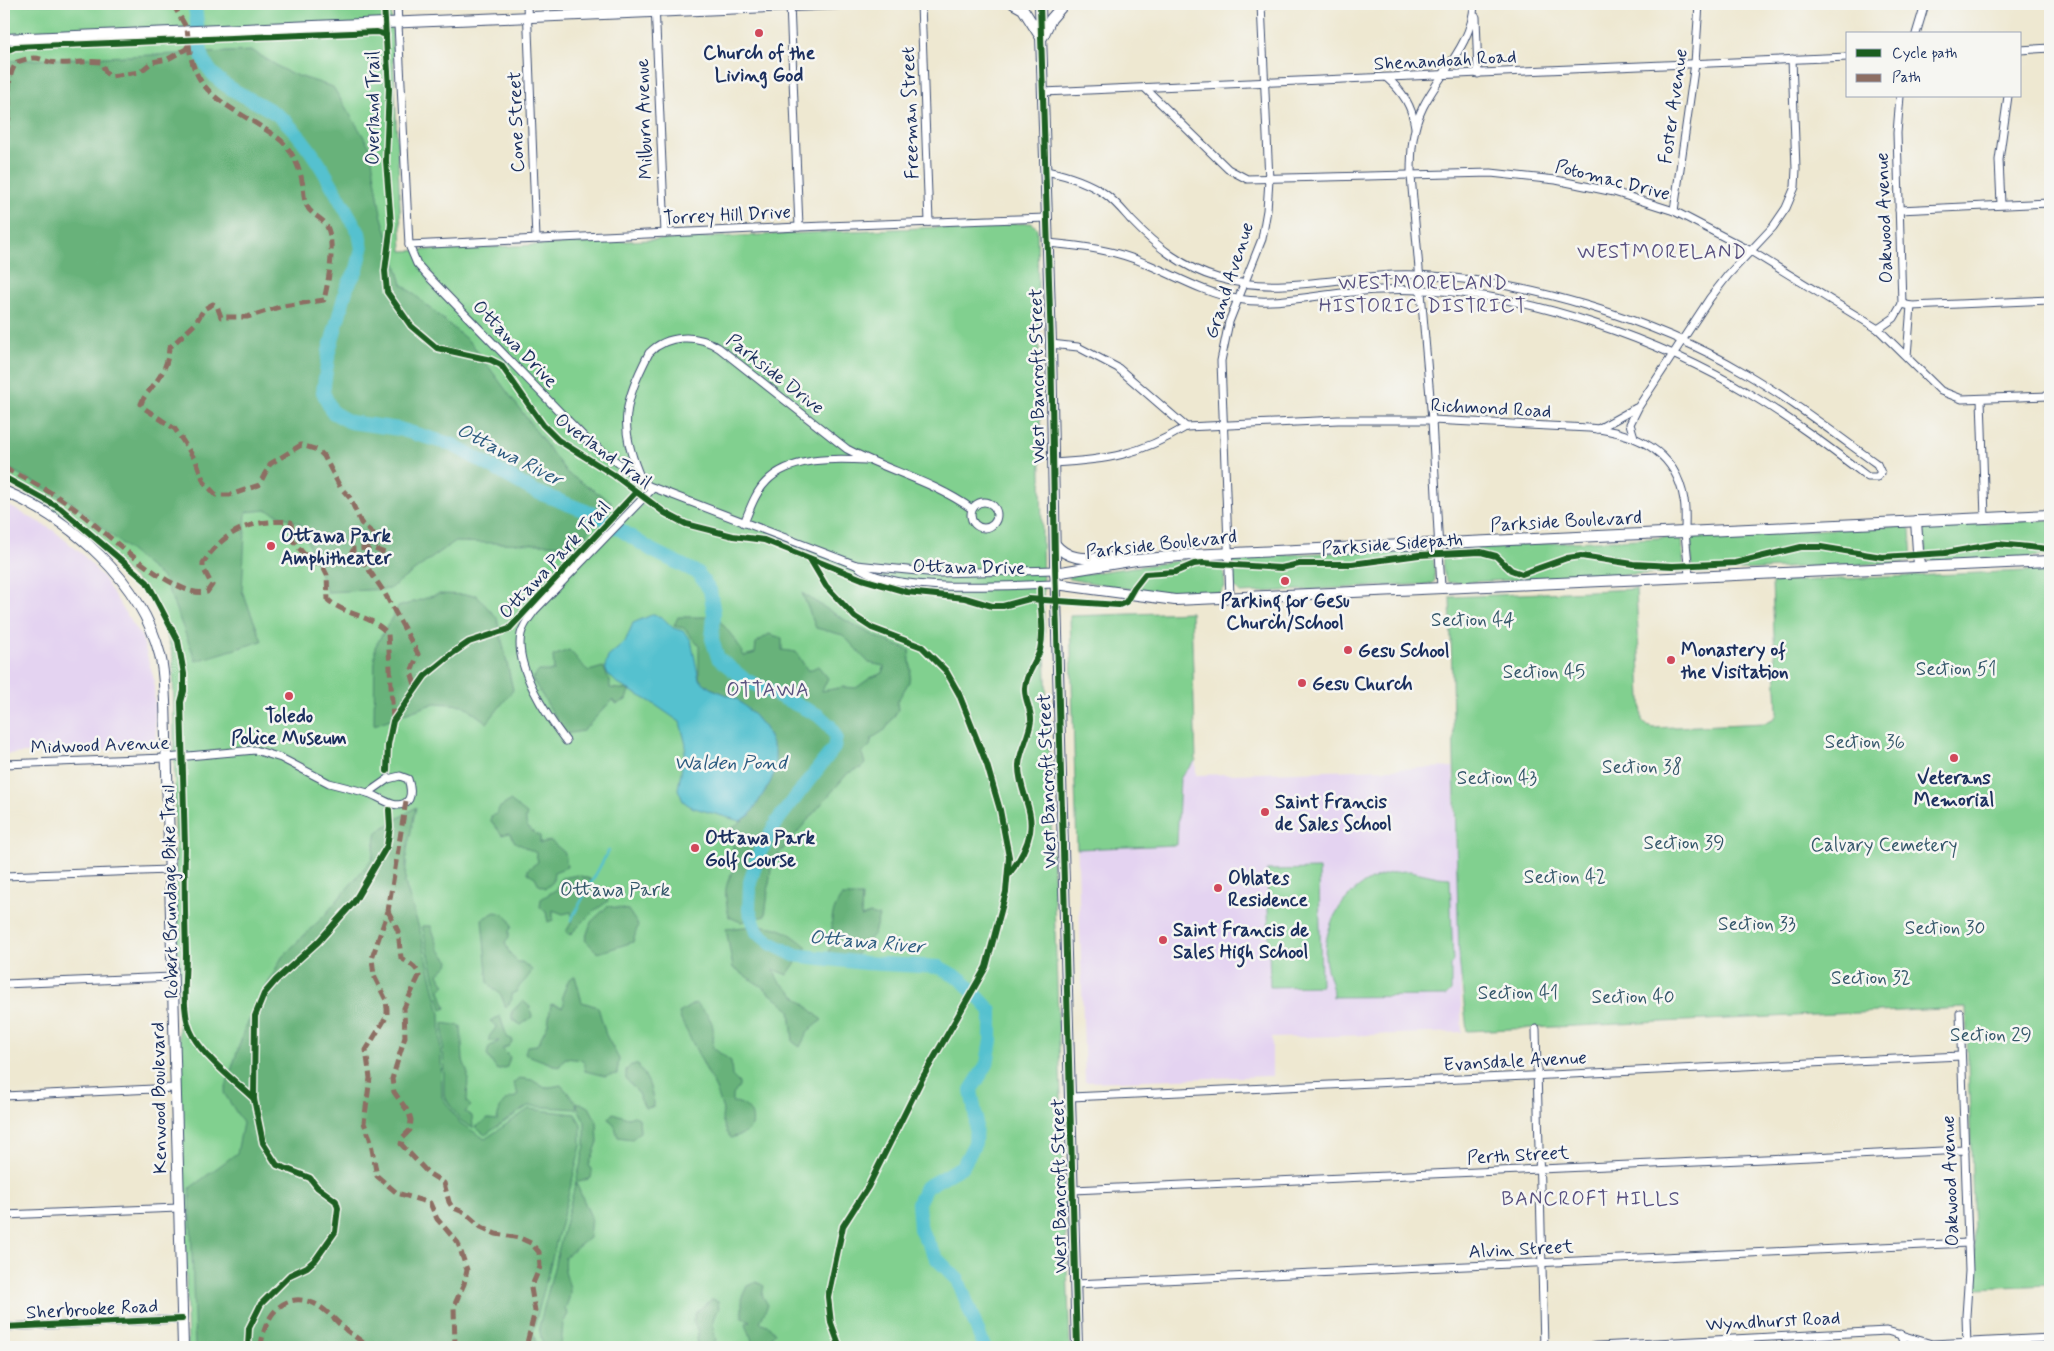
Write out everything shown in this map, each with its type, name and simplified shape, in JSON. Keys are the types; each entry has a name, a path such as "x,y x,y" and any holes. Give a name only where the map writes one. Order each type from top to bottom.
{"street":[{"name":"Ottawa Drive","path":"398,4 409,246 414,259 426,274 580,434 600,452 652,488 856,565 938,573 1055,571"},
{"name":"Cone Street","path":"527,4 536,239"},
{"path":"4,39 398,24 655,8 840,4"},
{"name":"Freeman Street","path":"921,4 929,222"},
{"path":"1014,4 1023,9 1042,40"},
{"name":"West Bancroft Street","path":"1040,4 1051,344 1055,571 1077,1347"},
{"path":"1042,40 1052,19 1064,4"},
{"name":"Grand Avenue","path":"1230,597 1221,361 1224,341 1237,299 1262,238 1269,180 1261,4"},
{"path":"1475,4 1478,74"},
{"path":"1441,588 1432,420 1411,176 1411,149 1415,128 1422,108 1440,76 1465,39 1471,26 1475,4"},
{"name":"Foster Avenue","path":"1674,211 1695,63 1699,4"},
{"path":"1917,32 1925,4"},
{"path":"790,5 799,226"},
{"name":"Milburn Avenue","path":"655,8 664,233"},
{"path":"2022,50 2050,48"},
{"name":"Shenandoah Road","path":"1043,92 1846,57"},
{"path":"1635,438 1630,424 1639,406 1710,298 1749,250 1773,226 1786,208 1795,187 1792,59"},
{"path":"1387,78 1406,98 1412,112 1415,128"},
{"name":"Potomac Drive","path":"1145,88 1228,169 1247,179 1269,180 1491,173 1556,180 1614,192 1674,211 1749,250 1878,329 1945,393 1957,398 1981,399 2050,396"},
{"name":"Oakwood Avenue","path":"1878,329 1894,318 1902,304 1896,133 1900,98"},
{"path":"2001,204 1999,171 2008,98"},
{"path":"1046,171 1088,184 1106,194 1159,247 1188,266 1217,278 1244,284 1278,286 1374,275 1419,275 1480,281 1545,294 1603,311 1681,341 1738,369 1786,399 1877,464 1881,470 1879,476 1868,477 1753,396 1705,369 1611,330 1536,308 1476,295 1420,290 1351,292 1283,301 1237,299 1196,287 1130,258 1091,248 1048,243"},
{"path":"1899,210 2050,203"},
{"name":"Torrey Hill Drive","path":"409,246 799,226 1047,218"},
{"path":"1902,304 1911,306 2050,300"},
{"name":"Oakwood Avenue","path":"1907,356 1911,306"},
{"name":"Parkside Drive","path":"642,482 628,440 626,410 631,392 649,353 660,344 672,339 695,339 712,344 830,437 870,460 933,485 972,509"},
{"path":"1051,344 1078,348 1110,363 1134,381 1186,427"},
{"path":"1981,399 1984,518"},
{"path":"1598,429 1624,417 1639,406"},
{"name":"Richmond Road","path":"1053,463 1088,461 1130,453 1158,443 1186,427 1338,420 1432,420 1615,431 1635,438 1664,459 1676,476 1685,501 1689,576"},
{"path":"744,523 760,490 774,475 784,469 826,460 870,460"},
{"path":"566,741 535,694 525,666 520,640 524,626 535,610 652,488"},
{"name":"Kenwood Boulevard","path":"4,491 31,504 71,530 102,559 136,602 149,626 160,655 164,686 183,1347"},
{"name":"Parkside Boulevard","path":"1055,571 1136,560 1228,553 2050,515"},
{"path":"1916,521 1919,566"},
{"path":"1055,544 1064,554 1072,558 1136,560"},
{"name":"Parkside Boulevard","path":"1056,584 1175,600 2050,561"},
{"name":"Ottawa Drive","path":"856,565 864,571 913,583 957,585 1056,584"},
{"name":"Midwood Avenue","path":"4,764 166,758 255,750 268,752 329,782 368,793 396,805 408,800 410,786 405,777 395,776 368,793"},
{"path":"4,876 169,870"},
{"path":"4,984 172,977"},
{"name":"Oakwood Avenue","path":"1960,1013 1968,1243 1966,1344"},
{"path":"1536,1029 1544,1347"},
{"name":"Evansdale Avenue","path":"1071,1097 1961,1056"},
{"path":"4,1096 175,1088"},
{"name":"Perth Street","path":"1073,1190 1965,1150"},
{"path":"4,1215 178,1208"},
{"name":"Alvin Street","path":"1075,1284 1968,1243"},
{"name":"Sherbrooke Road","path":"4,1327 182,1319"},
{"name":"Wyndhurst Road","path":"1581,1347 1880,1331 1900,1333 1932,1344 1966,1344 2050,1338"},
{"path":"1900,1333 1905,1347"},
{"path":"1919,1347 1932,1344"}],"shaded area":[{"path":"4,503 53,530 83,555 103,578 142,638 154,679 156,747 4,754"},
{"name":"Saint Francis de Sales School","path":"1191,612 1196,775 1453,767 1462,1032 1272,1038 1272,1076 1085,1082 1070,616"}],"green space":[{"name":"Ottawa Park","path":"4,4 391,4 402,251 1031,223 1037,228 1043,595 1070,1347 188,1347 177,971 173,657 160,616 153,600 142,586 67,518 22,491 4,483"},
{"path":"253,51 289,73 333,87 370,147 381,214 402,284 472,344 567,473 612,502 577,545 454,542 389,589 327,592 301,524 267,510 246,512 242,591 262,641 196,661 164,579 74,504 4,466 4,61"},
{"path":"2050,520 2050,556 1929,561 1926,558 1924,533 1926,526"},
{"path":"1906,526 1910,529 1912,560 1910,562 1698,572 1692,566 1691,542 1696,535"},
{"path":"1679,537 1682,541 1684,570 1681,572 1449,583 1443,566 1443,556 1446,548"},
{"path":"1428,548 1433,552 1435,580 1432,584 1240,593 1234,586 1233,561 1236,557"},
{"path":"1220,558 1223,562 1225,587 1220,593 1159,594 1069,579 1070,576 1191,559"},
{"name":"Calvary Cemetery","path":"2050,570 2050,1285 1976,1288 1966,1008 1467,1031 1459,958 1450,597 1636,589 1642,720 1647,726 1653,728 1765,723 1773,720 1777,714 1772,582"},
{"path":"802,593 854,625 909,650 911,671 909,682 897,702 898,710 885,730 872,738 870,746 862,753 865,764 861,768 848,773 772,862 765,916 741,922 729,917 726,901 727,882 739,863 733,855 733,827 750,815 765,728 737,699 710,688 699,679 699,646 684,628 674,626 678,617 717,617 736,641 744,656 755,653 756,643 769,634 782,638 782,650 796,652 808,671 818,666 828,678 822,691 844,687 856,688 870,678 883,673 884,666 869,663 843,635 816,628"},
{"path":"439,594 476,595 497,618 513,690 487,723 463,705 435,703 374,725 375,647 398,607"},
{"path":"1191,612 1196,760 1180,778 1177,845 1077,849 1070,616"},
{"path":"569,650 589,671 603,667 610,681 610,688 629,690 626,700 617,704 612,700 583,731 566,734 532,679 539,671 554,671 553,656"},
{"path":"510,801 527,814 527,825 530,830 540,836 540,843 551,841 565,853 567,867 554,872 553,882 546,888 539,885 535,877 528,873 528,869 538,862 536,853 515,842 509,833 502,835 491,821 491,816 497,814 499,808"},
{"path":"416,807 407,850 405,883 421,934 440,1014 442,1097 460,1123 485,1139 529,1109 575,1114 581,1124 581,1146 533,1332 537,1347 195,1347 190,1188 237,1153 243,1123 224,1093 244,1030 282,957 324,916 372,859 377,832"},
{"path":"1319,869 1321,986 1270,987 1267,870"},
{"path":"1411,871 1450,878 1453,963 1451,964 1451,991 1446,996 1333,997 1325,955 1327,938 1332,922 1340,908 1350,895 1377,877 1394,872"},
{"path":"578,875 590,879 593,891 603,890 608,901 593,912 570,935 566,932 573,919 571,912 563,914 553,910 553,920 548,922 546,912 540,907 541,899 557,889 561,878"},
{"path":"842,896 862,896 861,917 870,914 879,916 874,933 853,959 838,960 829,951 836,940 832,928 832,917"},
{"path":"608,906 628,910 638,925 633,942 598,953 585,940 591,922"},
{"path":"495,912 506,916 511,923 512,927 509,931 509,937 505,942 510,953 518,962 522,962 532,970 516,992 511,994 512,999 506,1008 501,995 488,983 482,919"},
{"path":"422,926 431,926 439,949 449,961 448,965 438,974 445,985 440,990 446,1008 442,1010"},
{"path":"753,926 782,930 807,947 787,975 773,969 778,980 822,1020 808,1031 800,1047 793,1042 790,1010 761,986 733,968 726,929"},
{"path":"575,976 582,1002 598,1007 606,1035 619,1059 617,1074 605,1076 585,1071 583,1060 565,1058 559,1067 525,1054 527,1046 537,1045 548,1024 551,1004 562,1007 564,1004 562,996 569,979"},
{"path":"523,1001 530,1007 532,1017 521,1025 512,1019 512,1011"},
{"path":"695,1003 706,1013 712,1022 713,1048 731,1061 732,1076 739,1083 739,1087 732,1096 732,1102 745,1106 752,1116 752,1126 746,1133 731,1138 722,1119 723,1110 716,1089 679,1013"},
{"path":"500,1016 507,1037 513,1040 509,1046 502,1049 510,1057 507,1067 497,1070 487,1055 489,1047 499,1041 490,1041 489,1037 497,1026 490,1021"},
{"path":"443,1023 461,1026 463,1060 468,1074 467,1102 471,1106 465,1112 472,1116 473,1128 461,1121 444,1096"},
{"path":"631,1065 638,1065 647,1080 651,1090 653,1107 645,1108 636,1090 626,1079 626,1070"},
{"path":"519,1078 532,1080 545,1088 561,1085 576,1102 577,1109 528,1106 485,1135 475,1127 488,1119 497,1120 502,1104 518,1094 513,1083"},
{"path":"577,1102 589,1107 597,1122 598,1142 589,1165 592,1172 591,1178 576,1183 591,1217 589,1238 565,1257 564,1265 570,1293 565,1308 568,1314 563,1323 561,1347 543,1347 539,1327 585,1146 585,1122"},
{"path":"613,1113 628,1118 634,1116 639,1118 640,1132 632,1139 618,1137 615,1127 609,1118"},
{"path":"756,1282 764,1286 762,1295 768,1305 760,1322 769,1326 775,1333 764,1345 765,1347 754,1347 746,1323 751,1321 742,1317 742,1297 747,1286"},
{"path":"712,1299 718,1301 719,1309 713,1320 716,1340 711,1346 699,1347 697,1340 698,1332 693,1321 696,1312"}],"water":[{"name":"Walden Pond","path":"654,614 664,619 673,628 683,631 691,640 699,679 710,688 737,699 754,715 765,728 775,751 775,771 770,783 750,815 740,821 691,807 683,801 678,789 686,745 680,722 651,702 618,684 607,673 605,667 608,657 625,642 633,623"}],"waterway":[{"name":"Ottawa River","path":"194,4 201,53 211,71 230,88 278,115 299,136 318,162 359,233 362,249 357,269 347,287 329,351 323,392 332,412 350,422 399,429 453,445 534,491 601,517 653,551 698,573 710,590 714,614 712,639 718,658 744,679 818,715 830,726 836,737 834,748 778,820 759,854 750,882 749,910 757,932 772,944 794,955 865,963 939,967 962,980 991,1011 991,1040 987,1064 971,1090 976,1118 975,1143 963,1166 926,1187 918,1203 920,1229 937,1259 958,1280 984,1347"},
{"path":"571,920 609,850"}],"marked path":[{"path":"4,135 9,116 10,79 12,70 17,62 32,58 58,63 101,62 106,73 110,76 140,72 152,62 168,59 186,49 189,44 187,29 173,4"},
{"path":"189,44 192,61 204,86 224,104 279,139 292,154 300,172 306,204 324,222 328,229 331,260 324,300 283,306 247,317 221,317 217,306 213,304 204,309 195,324 169,348 164,369 141,404 175,429 196,461 204,482 216,495 230,495 259,485 270,464 301,445 318,450 324,456 340,487 350,498 361,523 385,544 382,552 372,548 354,549 352,552 356,559 365,564 384,592 418,654 411,672 416,688"},
{"path":"4,468 63,501 157,574 175,585 193,591 207,592 212,585 203,568 203,563 211,552 230,535 241,529 264,522 291,522 293,541 304,554 323,567 327,575 328,600 375,623 388,634 393,719"},
{"path":"406,801 388,911 372,958 374,976 386,1000 387,1016 366,1050 370,1078 364,1123 370,1138 377,1176 397,1193 430,1203 437,1219 458,1243 467,1270 464,1284 454,1306 455,1347"},
{"path":"388,911 398,931 401,958 415,968 419,976 404,1008 405,1037 392,1079 394,1092 409,1113 411,1120 410,1130 403,1137 401,1144 428,1173 444,1183 452,1207 465,1213 481,1227 496,1234 520,1238 531,1243 539,1252 540,1267 531,1288 535,1311 526,1347"},
{"path":"261,1347 265,1327 276,1310 283,1304 302,1300 322,1308 367,1347"}],"cycle path":[{"name":"Overland Trail","path":"384,4 389,89 386,161 391,224 385,271 387,292 411,326 437,348 491,360 501,365 543,425 558,440 614,475 665,513 686,524 733,536 764,540 862,579 907,592 965,598 992,606 1003,606 1029,599 1119,605 1126,602 1145,574 1175,572 1194,564 1203,563 1281,568 1299,564 1352,564 1419,555 1481,552 1496,556 1511,570 1522,574 1567,558 1581,556 1633,564 1673,566 1735,563 1801,547 1821,547 1882,557 1945,553 1997,544 2050,549"},
{"path":"1040,4 1051,344 1055,562 1077,1347"},
{"path":"4,52 15,47 377,32 386,35"},
{"name":"Robert Brundage Bike Trail","path":"4,477 60,508 147,582 178,641 184,674 184,691 181,702 185,847 186,1017 193,1036 205,1053 254,1099"},
{"name":"Overland Trail","path":"387,771 388,745 393,721 425,676 469,642 509,629 636,492"},
{"path":"810,559 826,586 855,617 872,628 922,647 946,671 959,694 987,765 1000,810 1009,857 1006,892 986,967 923,1077 868,1187 843,1226 828,1297 831,1323 840,1347"},
{"path":"1008,875 1022,855 1030,832 1030,815 1019,774 1019,765 1031,721 1025,692 1026,683 1040,650 1041,642 1040,589"},
{"path":"248,1347 249,1328 261,1304 290,1275 307,1267 316,1259 335,1232 338,1208 336,1201 317,1187 310,1178 277,1165 263,1143 254,1099 255,1016 264,994 276,980 318,942 354,902 387,846 390,827 389,810"},
{"path":"4,1327 182,1319"}],"place":[{"name":"Church of the Living God","path":"759,33"},
{"name":"Ottawa Park Amphitheater","path":"271,546"},
{"name":"Parking for Gesu Church/School","path":"1285,581"},
{"name":"Gesu School","path":"1348,650"},
{"name":"Monastery of the Visitation","path":"1671,660"},
{"name":"Gesu Church","path":"1302,683"},
{"name":"Toledo Police Museum","path":"289,696"},
{"name":"Veterans Memorial","path":"1954,758"},
{"name":"Saint Francis de Sales School","path":"1265,812"},
{"name":"Ottawa Park Golf Course","path":"695,848"},
{"name":"Oblates Residence","path":"1218,888"},
{"name":"Saint Francis de Sales High School","path":"1163,940"}],"district":[{"name":"WESTMORELAND","path":"1662,251"},
{"name":"WESTMORELAND HISTORIC DISTRICT","path":"1423,294"},
{"name":"OTTAWA","path":"768,689"},
{"name":"BANCROFT HILLS","path":"1591,1198"}],"park label":[{"name":"Section 44","path":"1473,619"},
{"name":"Section 51","path":"1956,668"},
{"name":"Section 45","path":"1544,671"},
{"name":"Section 36","path":"1865,741"},
{"name":"Section 38","path":"1642,766"},
{"name":"Section 43","path":"1497,777"},
{"name":"Section 39","path":"1684,842"},
{"name":"Section 42","path":"1565,876"},
{"name":"Section 33","path":"1757,923"},
{"name":"Section 30","path":"1945,927"},
{"name":"Section 32","path":"1871,977"},
{"name":"Section 41","path":"1518,992"},
{"name":"Section 40","path":"1633,996"},
{"name":"Section 29","path":"1991,1034"}]}
